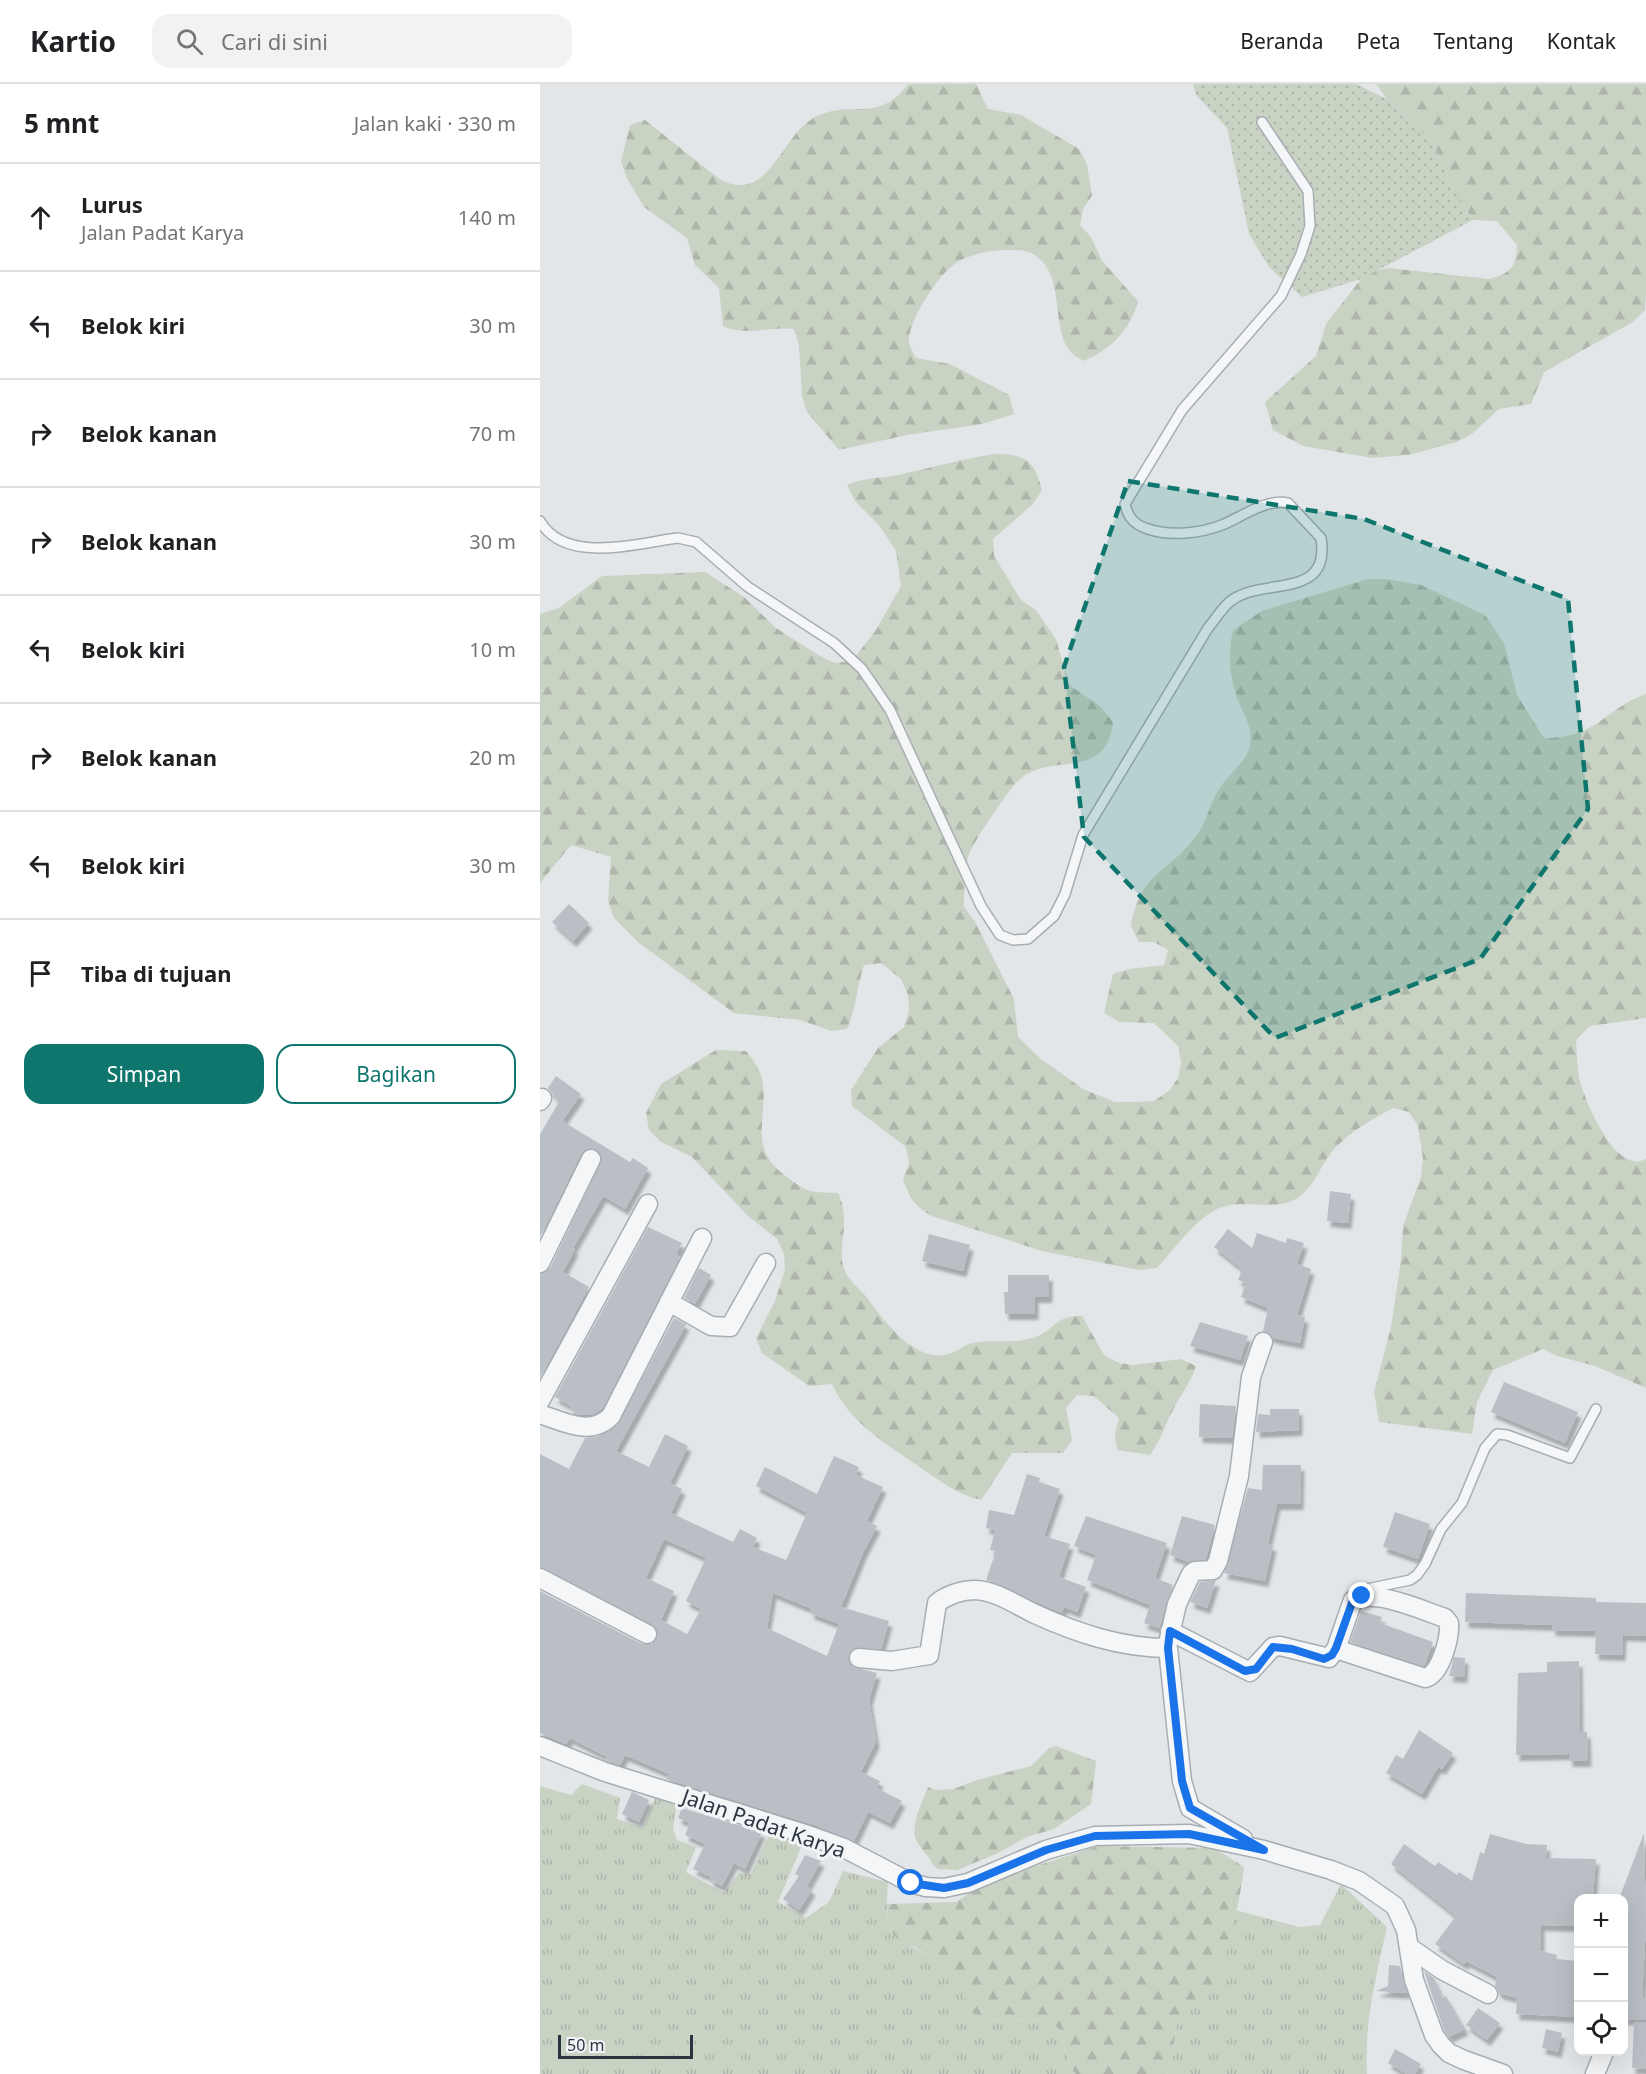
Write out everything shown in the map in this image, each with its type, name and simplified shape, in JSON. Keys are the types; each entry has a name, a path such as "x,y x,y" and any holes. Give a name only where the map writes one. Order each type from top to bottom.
{"street":[{"path":"540,1263 591,1159"},
{"path":"540,1401 648,1204"},
{"path":"540,1414 584,1427 602,1425 610,1416 702,1238"},
{"path":"669,1302 711,1326 730,1327 766,1263"},
{"path":"1263,1342 1251,1377 1239,1476 1218,1561 1213,1570 1195,1571 1191,1574 1177,1604 1169,1639 1182,1781 1190,1808 1264,1850"},
{"path":"540,1578 647,1634"},
{"path":"859,1658 892,1660 929,1654 937,1603 945,1596 975,1590 1003,1597 1035,1614 1114,1642 1138,1648 1169,1639 1250,1672 1273,1647 1292,1649 1324,1659 1332,1655 1353,1600 1368,1595 1445,1618 1449,1623 1439,1664 1435,1672 1425,1678 1336,1648"},
{"name":"Jalan Padat Karya","path":"540,1746 605,1772 753,1815 844,1848 911,1883 926,1887 944,1888 968,1883 1046,1850 1095,1836 1189,1834 1264,1850 1331,1870 1359,1881 1395,1906 1406,1929 1414,1980 1434,2035 1441,2045 1449,2053 1503,2074"},
{"path":"1409,1947 1442,1970 1488,1994"},
{"path":"1595,2074 1602,2056"}],"lane":[{"path":"540,521 552,536 578,548 678,538 692,540 748,587 834,643 862,669 890,711 968,882 993,926 1000,935 1013,940 1028,939 1054,916 1065,894 1083,835 1208,628 1231,600 1308,579 1321,562 1321,538 1288,503 1274,502 1220,526 1166,534 1133,522 1127,513 1125,504 1182,410 1281,296 1301,254 1310,226 1308,191 1262,122"},
{"path":"1353,1600 1362,1590 1410,1580 1417,1575 1425,1564 1441,1529 1462,1503 1485,1448 1497,1434 1507,1435 1570,1458 1596,1409"}],"highlighted area":[{"path":"1128,481 1364,519 1568,599 1588,809 1480,959 1275,1038 1084,837 1064,667"}],"green space":[{"path":"908,84 976,84 988,109 1021,115 1079,149 1087,164 1092,196 1083,209 1080,225 1091,237 1102,261 1138,301 1130,321 1118,338 1093,357 1083,361 1070,351 1064,340 1051,276 1036,256 1023,251 1002,250 965,258 946,272 925,300 913,323 910,345 916,358 950,364 1009,395 1014,414 982,424 907,435 839,450 807,412 802,396 799,345 794,329 740,331 723,326 719,288 695,265 687,238 644,207 627,178 621,162 630,125 645,120 718,178 735,185 749,184 771,167 801,128 812,119 838,110 874,108 885,104 897,97"},
{"path":"1193,84 1356,84 1387,99 1432,142 1454,190 1473,220 1361,279 1302,297 1269,267 1249,234 1227,128 1196,95"},
{"path":"1376,84 1646,84 1646,295 1645,310 1633,322 1544,372 1531,404 1499,409 1473,433 1457,442 1408,455 1373,458 1303,446 1273,430 1265,402 1316,356 1326,324 1361,279 1373,271 1389,268 1489,279 1502,275 1511,268 1516,258 1517,245 1497,221 1473,220 1454,190 1432,142 1387,99"},
{"path":"995,454 1006,454 1027,461 1036,472 1042,490 1033,504 993,539 994,556 1021,600 1036,610 1056,639 1069,685 1100,706 1113,722 1108,741 1100,752 1089,759 1033,771 1015,784 970,852 965,871 964,907 974,920 1014,999 1018,1037 1041,1059 1083,1089 1115,1102 1154,1101 1169,1091 1178,1078 1181,1062 1178,1046 1154,1023 1120,1022 1104,1013 1113,974 1129,969 1164,965 1168,950 1154,942 1139,942 1131,926 1135,908 1148,883 1196,836 1217,792 1248,752 1251,740 1249,727 1237,698 1231,673 1230,648 1233,630 1262,611 1368,579 1385,579 1421,585 1485,615 1504,643 1517,695 1544,738 1562,737 1589,728 1631,700 1646,694 1646,1018 1590,1026 1576,1040 1578,1072 1582,1088 1603,1133 1623,1156 1634,1161 1646,1159 1646,1388 1595,1366 1557,1356 1543,1349 1493,1370 1477,1402 1472,1434 1379,1422 1374,1392 1391,1327 1401,1260 1403,1226 1421,1177 1423,1159 1418,1126 1409,1112 1393,1108 1352,1133 1331,1153 1304,1193 1290,1202 1268,1205 1235,1204 1215,1210 1191,1229 1157,1268 1139,1270 1042,1251 932,1216 921,1209 910,1196 903,1179 909,1163 906,1147 852,1106 851,1090 878,1048 904,1027 909,1011 908,995 901,979 881,963 864,965 847,1029 831,1031 800,1020 734,1013 639,943 614,918 608,901 611,857 571,845 540,883 540,614 559,608 602,576 705,572 744,597 776,628 820,656 835,663 852,661 876,630 901,586 896,551 879,525 855,501 847,485"},
{"path":"716,1050 746,1051 754,1062 761,1074 763,1084 762,1132 766,1154 783,1174 803,1188 814,1192 838,1193 844,1215 842,1255 846,1273 888,1325 909,1344 932,1355 945,1355 974,1342 1016,1341 1031,1338 1045,1332 1062,1320 1082,1316 1104,1355 1119,1363 1134,1365 1181,1359 1196,1366 1150,1455 1117,1450 1115,1434 1119,1418 1094,1396 1077,1395 1066,1408 1072,1440 1063,1453 1012,1453 981,1500 950,1487 870,1432 849,1411 832,1384 809,1386 762,1353 756,1338 775,1301 785,1270 784,1254 777,1239 748,1216 692,1157 661,1142 649,1130 646,1113 661,1084"},
{"path":"1056,1746 1096,1761 1091,1804 1054,1829 1027,1837 996,1854 957,1870 938,1869 932,1864 919,1845 914,1832 917,1816 928,1787 935,1790 954,1789 977,1780 1031,1766 1049,1748"},
{"path":"582,1784 620,1798 617,1819 643,1828 657,1792 677,1800 673,1829 677,1840 696,1847 686,1872 724,1893 739,1873 751,1874 772,1828 805,1838 778,1902 806,1918 829,1902 843,1871 888,1882 888,1916 894,1934 956,1973 963,1985 970,2007 980,2020 1050,2021 1062,2032 1069,2067 1076,2074 540,2074 540,1786 571,1795"},
{"path":"1098,1846 1214,1848 1244,1867 1237,1911 1223,1959 1208,1990 1196,2005 1177,2022 1170,2071 1167,2074 1076,2074 1069,2067 1062,2032 1050,2021 980,2020 968,2008 957,1975 915,1947 900,1942 889,1929 887,1904 956,1902 984,1883"},
{"path":"1341,1884 1387,1927 1369,2018 1367,2074 1167,2074 1170,2071 1177,2022 1197,2000 1213,1970 1235,1910 1300,1927 1320,1925"}],"building":[{"path":"569,904 589,923 573,941 552,922"},
{"path":"556,1076 581,1094 563,1120 567,1124 630,1162 633,1158 648,1168 625,1209 603,1196 573,1248 575,1249 563,1272 589,1287 540,1378 540,1274 550,1268 602,1159 595,1149 590,1148 581,1154 540,1237 540,1134 559,1102 548,1088"},
{"path":"1330,1191 1351,1194 1348,1223 1327,1221"},
{"path":"648,1227 682,1243 676,1254 680,1257 602,1409 592,1415 579,1415 570,1409 572,1407 555,1397"},
{"path":"1228,1229 1252,1248 1257,1233 1286,1243 1287,1238 1304,1243 1297,1264 1311,1269 1297,1315 1305,1317 1300,1343 1273,1338 1263,1331 1268,1308 1241,1297 1246,1283 1238,1280 1242,1269 1214,1247"},
{"path":"929,1234 970,1245 963,1271 922,1261"},
{"path":"699,1268 711,1275 695,1304 684,1298"},
{"path":"1008,1275 1049,1275 1049,1297 1035,1297 1035,1314 1005,1314 1004,1292 1008,1292"},
{"path":"674,1318 686,1324 616,1451 649,1467 665,1434 688,1446 670,1483 682,1489 671,1513 733,1542 740,1529 757,1538 753,1547 786,1560 807,1513 756,1486 765,1467 817,1494 834,1456 859,1467 856,1475 883,1487 867,1521 877,1526 863,1553 841,1607 889,1621 881,1649 855,1648 848,1658 853,1667 877,1673 869,1700 876,1742 861,1772 880,1781 877,1788 902,1801 890,1823 868,1812 854,1841 815,1825 666,1779 669,1774 625,1755 620,1765 605,1760 607,1757 570,1738 566,1744 540,1733 540,1591 642,1644 652,1644 658,1634 652,1624 540,1567 540,1454 569,1469 585,1438 599,1436 618,1424","holes":["664,1539 706,1558 686,1601 701,1609 687,1634 661,1620 674,1591 646,1578","773,1593 812,1609 810,1613 839,1624 827,1656 767,1628"]},
{"path":"1200,1322 1248,1336 1240,1360 1190,1346"},
{"path":"1504,1382 1578,1412 1565,1443 1491,1412"},
{"path":"1200,1404 1236,1406 1232,1438 1199,1437"},
{"path":"1270,1409 1299,1409 1299,1430 1256,1432 1258,1414 1270,1415"},
{"path":"1263,1465 1301,1465 1300,1504 1277,1504 1268,1544 1273,1545 1265,1581 1224,1573 1248,1488 1262,1490"},
{"path":"1027,1474 1040,1478 1039,1482 1060,1489 1044,1536 1070,1544 1059,1577 1086,1587 1077,1612 1064,1607 1062,1613 986,1580 996,1551 990,1550 995,1530 986,1528 989,1510 1014,1515"},
{"path":"1395,1512 1430,1524 1418,1559 1383,1547"},
{"path":"1086,1516 1167,1543 1155,1578 1173,1585 1159,1628 1144,1623 1150,1605 1087,1580 1096,1555 1074,1546"},
{"path":"1182,1516 1215,1525 1206,1559 1189,1562 1170,1555"},
{"path":"1216,1580 1207,1608 1190,1602 1200,1582"},
{"path":"1466,1593 1596,1598 1596,1602 1646,1603 1646,1636 1623,1635 1622,1655 1595,1654 1596,1631 1552,1630 1552,1625 1465,1622"},
{"path":"1361,1611 1382,1617 1380,1623 1433,1642 1424,1666 1350,1642"},
{"path":"1454,1657 1465,1658 1464,1677 1449,1676"},
{"path":"1579,1661 1580,1732 1587,1732 1588,1761 1569,1761 1569,1754 1516,1755 1518,1673 1547,1672 1547,1662"},
{"path":"1419,1730 1453,1753 1442,1769 1438,1767 1422,1794 1386,1773 1396,1755 1403,1759"},
{"path":"632,1792 649,1800 639,1822 622,1814"},
{"path":"682,1808 762,1832 745,1869 734,1863 722,1886 710,1880 711,1877 693,1869 705,1844 685,1835 690,1823 678,1818"},
{"path":"1644,1833 1646,1924 1642,1998 1646,1998 1646,2020 1628,2019 1628,1894 1621,1894"},
{"path":"1490,1834 1526,1844 1547,1845 1546,1858 1596,1859 1593,1894 1574,1894 1574,1926 1541,1925 1541,1951 1557,1955 1556,1959 1574,1961 1574,2017 1516,2014 1517,1998 1499,1993 1495,1985 1497,1977 1466,1961 1464,1964 1435,1944 1456,1916 1391,1864 1404,1844 1435,1866 1438,1862 1457,1875 1459,1872 1472,1881 1480,1852 1484,1854"},
{"path":"805,1855 821,1861 807,1886 812,1890 799,1910 783,1899 799,1876 795,1874"},
{"path":"1389,1965 1400,1966 1407,1993 1376,1991 1388,1986"},
{"path":"1424,1971 1434,1978 1442,1998 1446,1996 1465,2029 1449,2037 1444,2030"},
{"path":"1478,2008 1500,2023 1487,2040 1466,2025"},
{"path":"1634,2022 1646,2022 1646,2069 1632,2068"},
{"path":"1546,2029 1562,2033 1558,2052 1542,2048"},
{"path":"1395,2049 1421,2064 1415,2074 1407,2074 1388,2063"}],"route":[{"path":"911,1883 944,1888 968,1883 1066,1842 1095,1836 1189,1834 1264,1850 1222,1829 1190,1808 1182,1781 1168,1648 1170,1631 1250,1672 1256,1669 1273,1647 1280,1646 1324,1659 1329,1658 1336,1648 1353,1600 1362,1596"}]}
